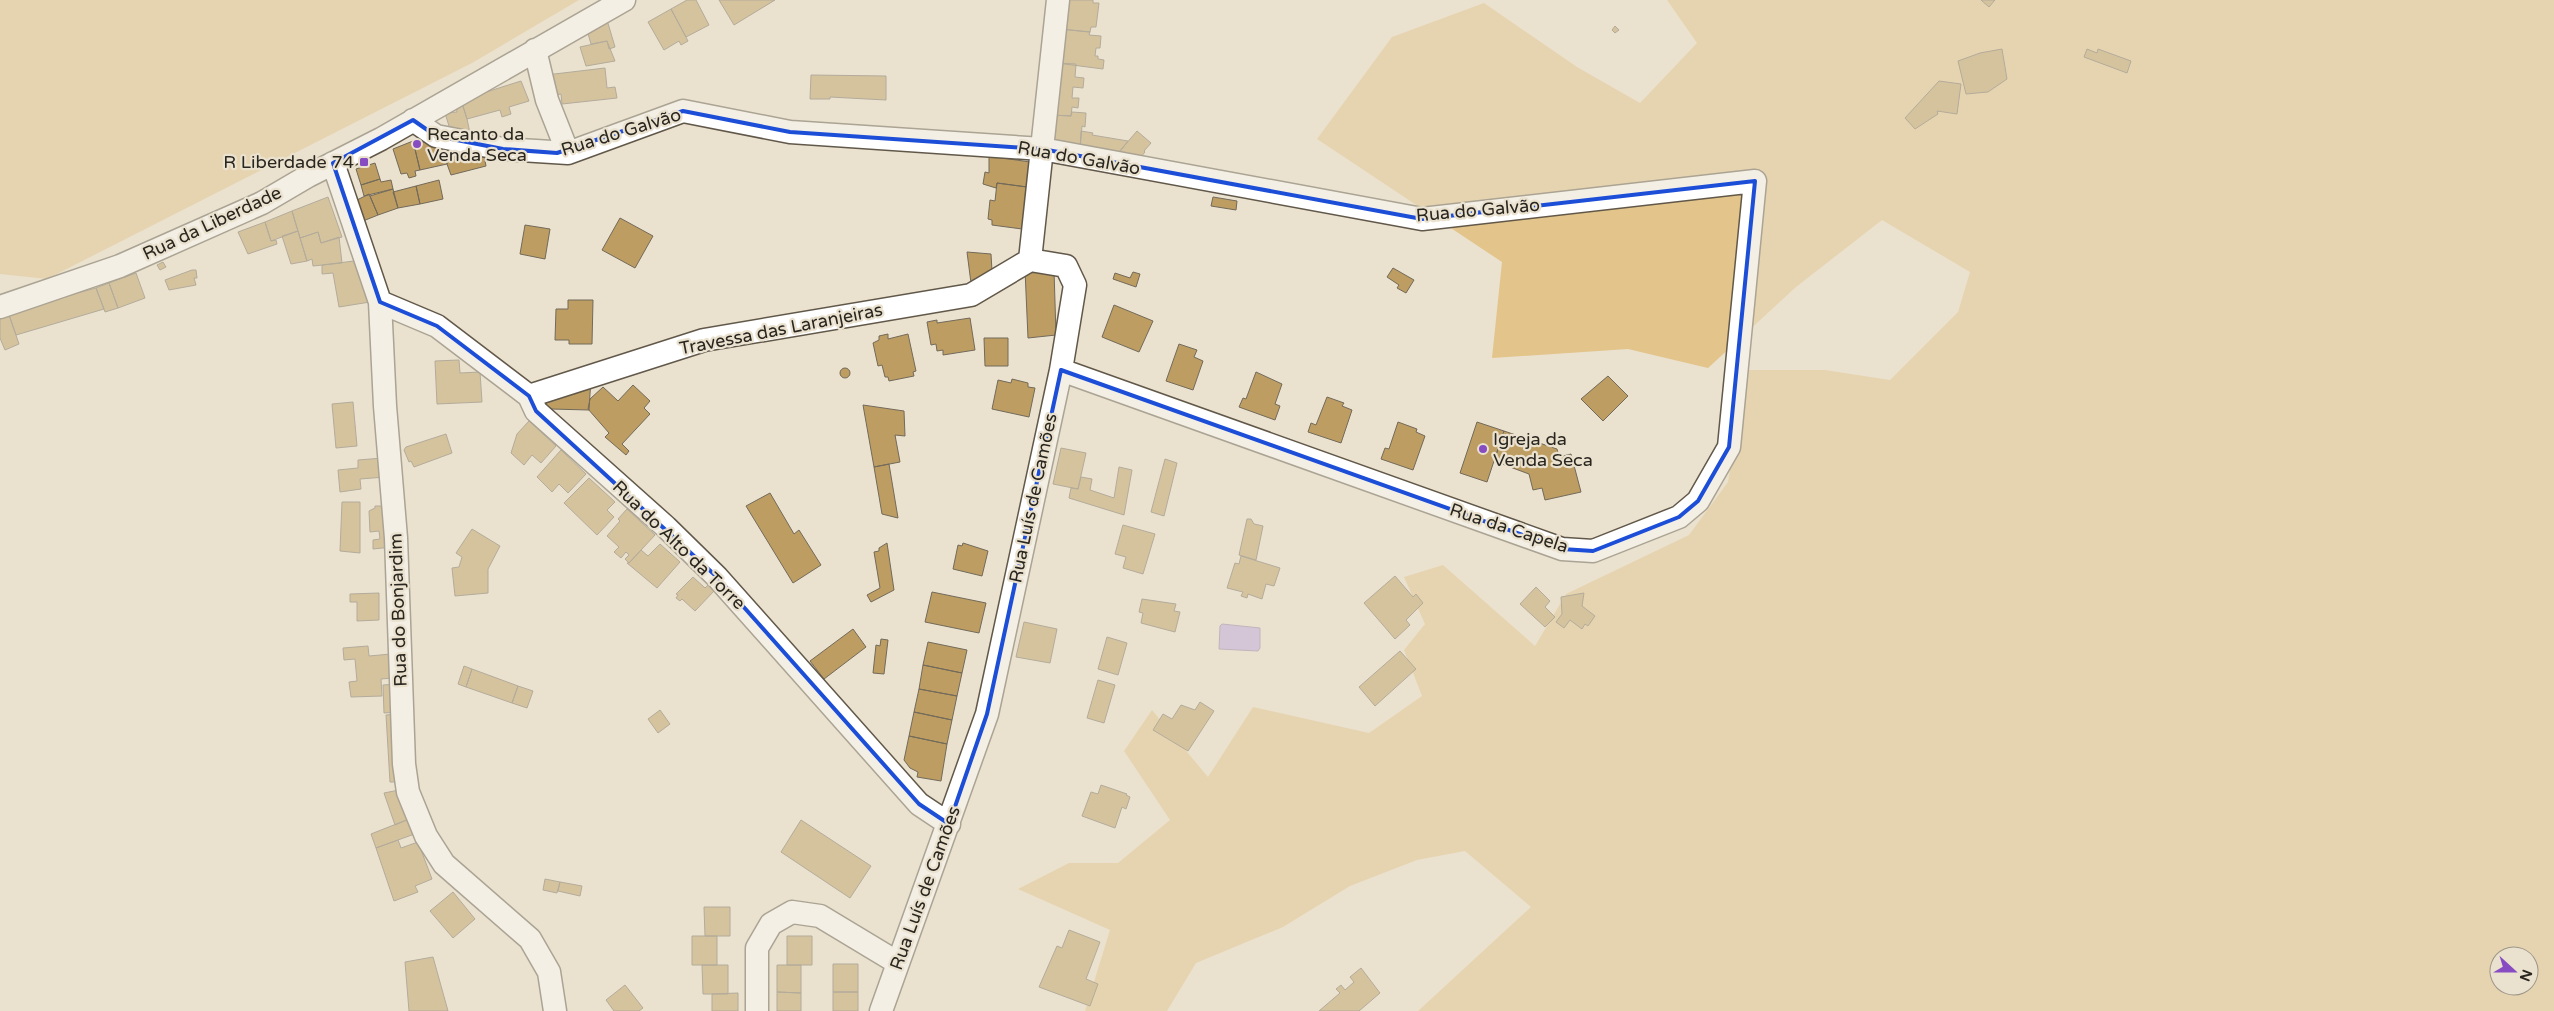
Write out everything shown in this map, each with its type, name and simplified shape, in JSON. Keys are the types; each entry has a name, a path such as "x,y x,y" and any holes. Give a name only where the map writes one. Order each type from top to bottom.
{"street":[{"name":"Rua da Liberdade","path":"0,307 120,266 262,203 624,0"},
{"path":"1030,260 1058,0"},
{"path":"535,50 546,100 568,153"},
{"name":"Rua do Galvão","path":"413,120 436,136 503,149 568,153 683,111 790,132 1042,149 1422,219 1755,181"},
{"name":"Rua do Bonjardim","path":"333,163 380,302 385,406 396,538 404,764 408,792 426,836 444,864 530,939 549,972 556,1011"},
{"name":"Rua da Capela","path":"1061,370 1562,549 1593,551 1680,517 1698,501 1729,447 1755,181"},
{"name":"Rua Luís de Camões","path":"881,1011 949,824 986,714 1061,370 1075,285 1066,266 1030,260"},
{"name":"Travessa das Laranjeiras","path":"529,396 704,340 971,295 1030,260"},
{"name":"Rua do Alto da Torre","path":"380,302 437,326 529,396 536,411 666,528 717,577 919,804 949,824"},
{"path":"757,1011 757,948 771,924 792,912 820,916 898,963"}],"highlighted area":[{"path":"683,111 790,132 1042,149 1422,219 1755,181 1729,447 1698,501 1679,517 1593,551 1562,549 1061,370 987,714 949,824 919,804 717,577 536,411 529,396 437,326 380,302 333,163 413,120 436,136 503,149 557,153"}],"shaded area":[{"path":"0,0 579,0 472,63 47,279 0,274"},
{"path":"1667,0 2554,0 2554,1011 1418,1011 1531,907 1465,851 1417,860 1350,886 1283,927 1196,963 1167,1011 1085,1011 1110,930 1018,889 1069,863 1118,863 1170,820 1124,751 1152,710 1208,777 1253,707 1369,733 1422,696 1404,650 1425,624 1404,577 1443,565 1535,646 1566,594 1689,535 1728,482 1746,370 1825,370 1890,380 1958,312 1970,272 1882,220 1796,287 1708,368 1628,349 1492,358 1502,262 1317,139 1392,37 1484,3 1577,67 1640,103 1697,43"},
{"path":"1222,624 1260,628 1260,648 1258,651 1219,649 1220,626"}],"building":[{"path":"687,0 696,0 709,25 686,37 671,9"},
{"path":"719,0 775,0 734,25"},
{"path":"1062,0 1093,0 1093,3 1099,3 1096,27 1091,27 1090,32 1060,29"},
{"path":"1981,0 1995,0 1989,7"},
{"path":"671,9 688,41 681,45 679,41 664,50 648,22"},
{"path":"607,20 615,47 609,49 607,41 591,44 587,30"},
{"path":"1615,26 1619,30 1615,33 1612,30"},
{"path":"1060,29 1090,32 1089,35 1101,36 1100,48 1096,48 1095,56 1098,56 1098,59 1104,60 1103,69 1057,63"},
{"path":"607,41 615,61 586,66 580,47"},
{"path":"2002,49 2007,79 1988,92 1966,94 1958,61 1980,53"},
{"path":"2087,49 2097,53 2098,49 2131,61 2127,73 2084,57"},
{"path":"1057,63 1076,64 1075,77 1084,78 1083,88 1073,87 1072,98 1079,98 1078,108 1072,107 1071,116 1052,115"},
{"path":"605,68 607,88 615,87 617,98 562,104 561,94 548,96 546,75"},
{"path":"811,75 886,76 886,100 830,97 830,99 810,99"},
{"path":"521,81 529,101 509,107 511,114 502,117 500,110 467,119 461,100"},
{"path":"1939,81 1961,84 1957,114 1937,111 1938,114 1915,129 1905,118"},
{"path":"462,103 470,133 449,126 445,113 457,112 456,105"},
{"path":"1072,112 1086,113 1085,127 1082,126 1080,149 1050,144 1052,115 1071,116"},
{"path":"1081,131 1093,133 1092,135 1128,141 1118,154 1080,149"},
{"path":"1137,131 1151,143 1140,158 1118,153"},
{"path":"413,141 448,144 447,164 420,170"},
{"path":"413,141 420,170 415,171 416,176 409,178 407,173 401,174 393,149"},
{"path":"448,143 483,150 486,166 451,175 447,164"},
{"path":"989,156 1030,162 1027,187 997,183 996,188 983,184 985,172 989,173"},
{"path":"375,163 380,179 361,185 356,169"},
{"path":"380,179 381,182 391,180 393,189 364,196 361,185"},
{"path":"439,180 443,199 420,204 416,186"},
{"path":"997,183 1027,187 1022,229 992,225 992,220 988,219 990,200 995,201"},
{"path":"416,186 420,204 398,208 393,192"},
{"path":"393,189 398,208 378,215 370,196"},
{"path":"369,194 378,215 363,221 355,201"},
{"path":"328,197 342,237 321,243 318,232 300,238 292,211"},
{"path":"1213,197 1237,201 1236,210 1211,206"},
{"path":"292,211 298,231 271,241 265,222"},
{"path":"620,218 653,236 635,268 602,250"},
{"path":"265,222 271,241 276,240 277,244 248,254 238,232"},
{"path":"525,225 550,229 545,259 520,254"},
{"path":"298,231 307,261 291,264 282,236"},
{"path":"318,232 321,243 339,237 342,263 313,266 312,259 307,261 300,238"},
{"path":"967,252 991,254 992,271 971,283"},
{"path":"362,260 370,302 339,307 333,273 322,274 322,265"},
{"path":"163,262 166,267 160,270 157,265"},
{"path":"1393,268 1414,280 1406,293 1397,288 1399,285 1387,277"},
{"path":"196,270 197,278 194,278 196,285 169,290 165,280"},
{"path":"1025,270 1054,270 1056,335 1028,338"},
{"path":"1133,272 1140,274 1136,287 1113,279 1115,273 1130,278"},
{"path":"136,273 145,298 118,308 109,283"},
{"path":"109,283 118,308 105,312 96,288"},
{"path":"96,288 104,309 16,335 8,312"},
{"path":"568,300 593,300 592,344 569,344 569,340 555,340 556,309 568,309"},
{"path":"1114,305 1153,321 1139,352 1102,337"},
{"path":"8,312 19,344 5,350 0,338 0,314"},
{"path":"970,318 975,350 943,355 943,350 937,351 936,344 931,345 927,322 937,320 937,323"},
{"path":"888,334 888,339 908,334 916,371 913,372 914,376 889,381 888,377 885,377 882,365 878,366 873,343 879,340 879,336"},
{"path":"984,338 1008,338 1008,366 985,366"},
{"path":"1179,344 1197,350 1194,357 1203,361 1193,390 1166,381"},
{"path":"459,360 460,373 480,372 482,402 437,404 435,361"},
{"path":"845,368 850,373 845,378 840,373"},
{"path":"1256,372 1282,384 1275,404 1280,406 1275,420 1239,407 1243,398 1246,399"},
{"path":"1608,376 1628,396 1603,421 1581,399"},
{"path":"591,378 589,410 551,409 547,406 545,397"},
{"path":"1012,379 1028,383 1028,387 1035,388 1029,417 992,409 998,380 1011,383"},
{"path":"633,385 650,401 644,408 650,414 622,444 629,451 626,455 605,437 609,433 588,409 590,399 603,387 618,401"},
{"path":"1327,397 1344,403 1342,406 1352,410 1341,443 1308,432 1311,423 1316,425"},
{"path":"353,402 357,446 336,448 332,404"},
{"path":"863,405 904,411 905,436 895,435 900,462 874,467"},
{"path":"529,421 556,446 541,463 532,455 524,465 511,453 517,434"},
{"path":"1398,422 1417,429 1416,432 1425,436 1413,470 1381,459 1385,448 1389,449"},
{"name":"Igreja da Venda Seca","path":"1477,422 1504,431 1487,482 1460,473"},
{"path":"1504,431 1557,449 1559,457 1571,454 1581,492 1545,500 1542,488 1533,490 1529,474 1494,461"},
{"path":"446,434 452,453 414,467 411,461 409,462 404,450 406,447"},
{"path":"1061,448 1086,453 1078,489 1053,484"},
{"path":"561,450 586,474 568,493 559,484 552,492 537,477"},
{"path":"383,458 385,477 360,479 361,489 340,492 338,470 358,468 358,460"},
{"path":"1165,459 1177,463 1164,516 1151,512"},
{"path":"889,464 898,518 882,514 874,467"},
{"path":"1119,467 1132,470 1124,515 1069,498 1071,488 1078,489 1081,477 1092,479 1090,490 1114,498"},
{"path":"589,478 615,502 607,510 614,517 597,535 564,503"},
{"path":"770,493 794,534 799,530 821,565 793,583 746,506"},
{"path":"342,502 360,502 360,553 340,551"},
{"path":"375,506 388,506 392,547 373,549 373,540 380,539 379,531 370,532 369,511 375,508"},
{"path":"627,509 655,535 629,563 625,559 629,555 626,552 621,558 614,552 619,547 607,536 620,521 618,519"},
{"path":"1247,519 1251,519 1254,524 1263,526 1256,560 1239,555"},
{"path":"1123,525 1155,534 1143,574 1123,568 1126,557 1115,554"},
{"path":"472,529 500,546 488,569 488,593 455,596 452,568 459,567 462,557 456,553"},
{"path":"887,543 894,590 871,602 867,595 880,588 874,552 879,551 879,548"},
{"path":"963,543 988,551 982,576 953,569 958,545 962,546"},
{"path":"660,544 680,562 657,588 627,563 641,550 648,556"},
{"path":"1241,556 1280,568 1274,586 1266,584 1262,599 1248,594 1247,598 1241,596 1243,592 1227,588 1235,563 1239,564"},
{"path":"1395,576 1413,597 1416,594 1423,603 1406,620 1410,625 1395,639 1364,603"},
{"path":"693,577 705,588 708,585 714,591 695,611 682,599 680,601 676,598 678,595 676,594"},
{"path":"1536,587 1550,601 1545,607 1555,617 1545,627 1520,604"},
{"path":"932,592 986,603 979,633 925,622"},
{"path":"379,593 379,620 357,621 357,602 350,602 350,594"},
{"path":"1584,593 1582,606 1595,616 1588,626 1585,624 1582,629 1570,620 1564,628 1556,622 1562,614 1561,597"},
{"path":"1142,599 1176,604 1174,611 1180,612 1175,632 1141,623 1143,613 1139,612"},
{"path":"1024,622 1057,629 1050,663 1016,657"},
{"path":"853,629 866,647 824,679 810,661"},
{"path":"1107,637 1127,643 1118,675 1098,669"},
{"path":"881,639 888,640 884,674 873,673 876,645 880,646"},
{"path":"928,642 967,650 962,673 923,665"},
{"path":"368,646 369,656 391,654 393,678 381,679 382,696 351,697 349,682 357,681 355,659 344,660 343,648"},
{"path":"1400,651 1416,669 1375,706 1359,687"},
{"path":"923,665 962,673 957,696 919,689"},
{"path":"464,666 472,669 466,687 458,684"},
{"path":"472,669 518,686 512,703 466,687"},
{"path":"1098,680 1115,685 1104,723 1087,718"},
{"path":"397,684 397,712 384,713 383,685"},
{"path":"518,686 533,691 527,708 512,703"},
{"path":"919,689 957,696 952,720 914,712"},
{"path":"1200,702 1214,711 1188,751 1153,730 1163,714 1172,719 1181,705 1195,710"},
{"path":"660,710 670,724 658,733 648,719"},
{"path":"914,712 952,720 947,744 909,736"},
{"path":"398,714 401,782 390,782 386,715"},
{"path":"909,736 947,744 941,781 917,777 918,772 910,768 904,760"},
{"path":"1101,785 1127,794 1130,797 1126,809 1122,807 1115,828 1082,816 1091,792 1098,794"},
{"path":"404,789 414,817 395,825 384,793"},
{"path":"414,817 420,832 376,848 371,834"},
{"path":"801,820 871,866 850,898 781,852"},
{"path":"398,840 401,848 418,842 432,879 415,886 418,892 394,901 376,848"},
{"path":"545,879 560,882 557,893 543,890"},
{"path":"560,882 582,886 580,896 558,891"},
{"path":"453,892 475,919 453,938 430,911"},
{"path":"704,907 730,907 730,936 705,936"},
{"path":"1069,930 1100,942 1086,979 1098,984 1090,1006 1039,987 1057,946 1062,948"},
{"path":"692,936 717,936 717,965 692,965"},
{"path":"787,936 812,936 812,965 787,965"},
{"path":"433,957 448,1011 409,1011 405,962"},
{"path":"833,964 858,964 858,992 833,992"},
{"path":"702,965 728,965 728,994 703,994"},
{"path":"777,965 801,965 801,993 777,992"},
{"path":"1361,968 1380,993 1359,1011 1319,1011 1340,993 1336,989 1341,985 1345,990 1354,982 1350,977"},
{"path":"625,985 643,1008 639,1011 614,1011 606,1000"},
{"path":"777,992 801,993 801,1011 777,1011"},
{"path":"833,992 858,992 858,1011 833,1011"},
{"path":"738,993 738,1011 712,1011 712,994"}],"place":[{"name":"Recanto da Venda Seca","path":"417,144"},
{"name":"R Liberdade 74","path":"364,162"},
{"name":"Igreja da Venda Seca","path":"1483,449"}]}
